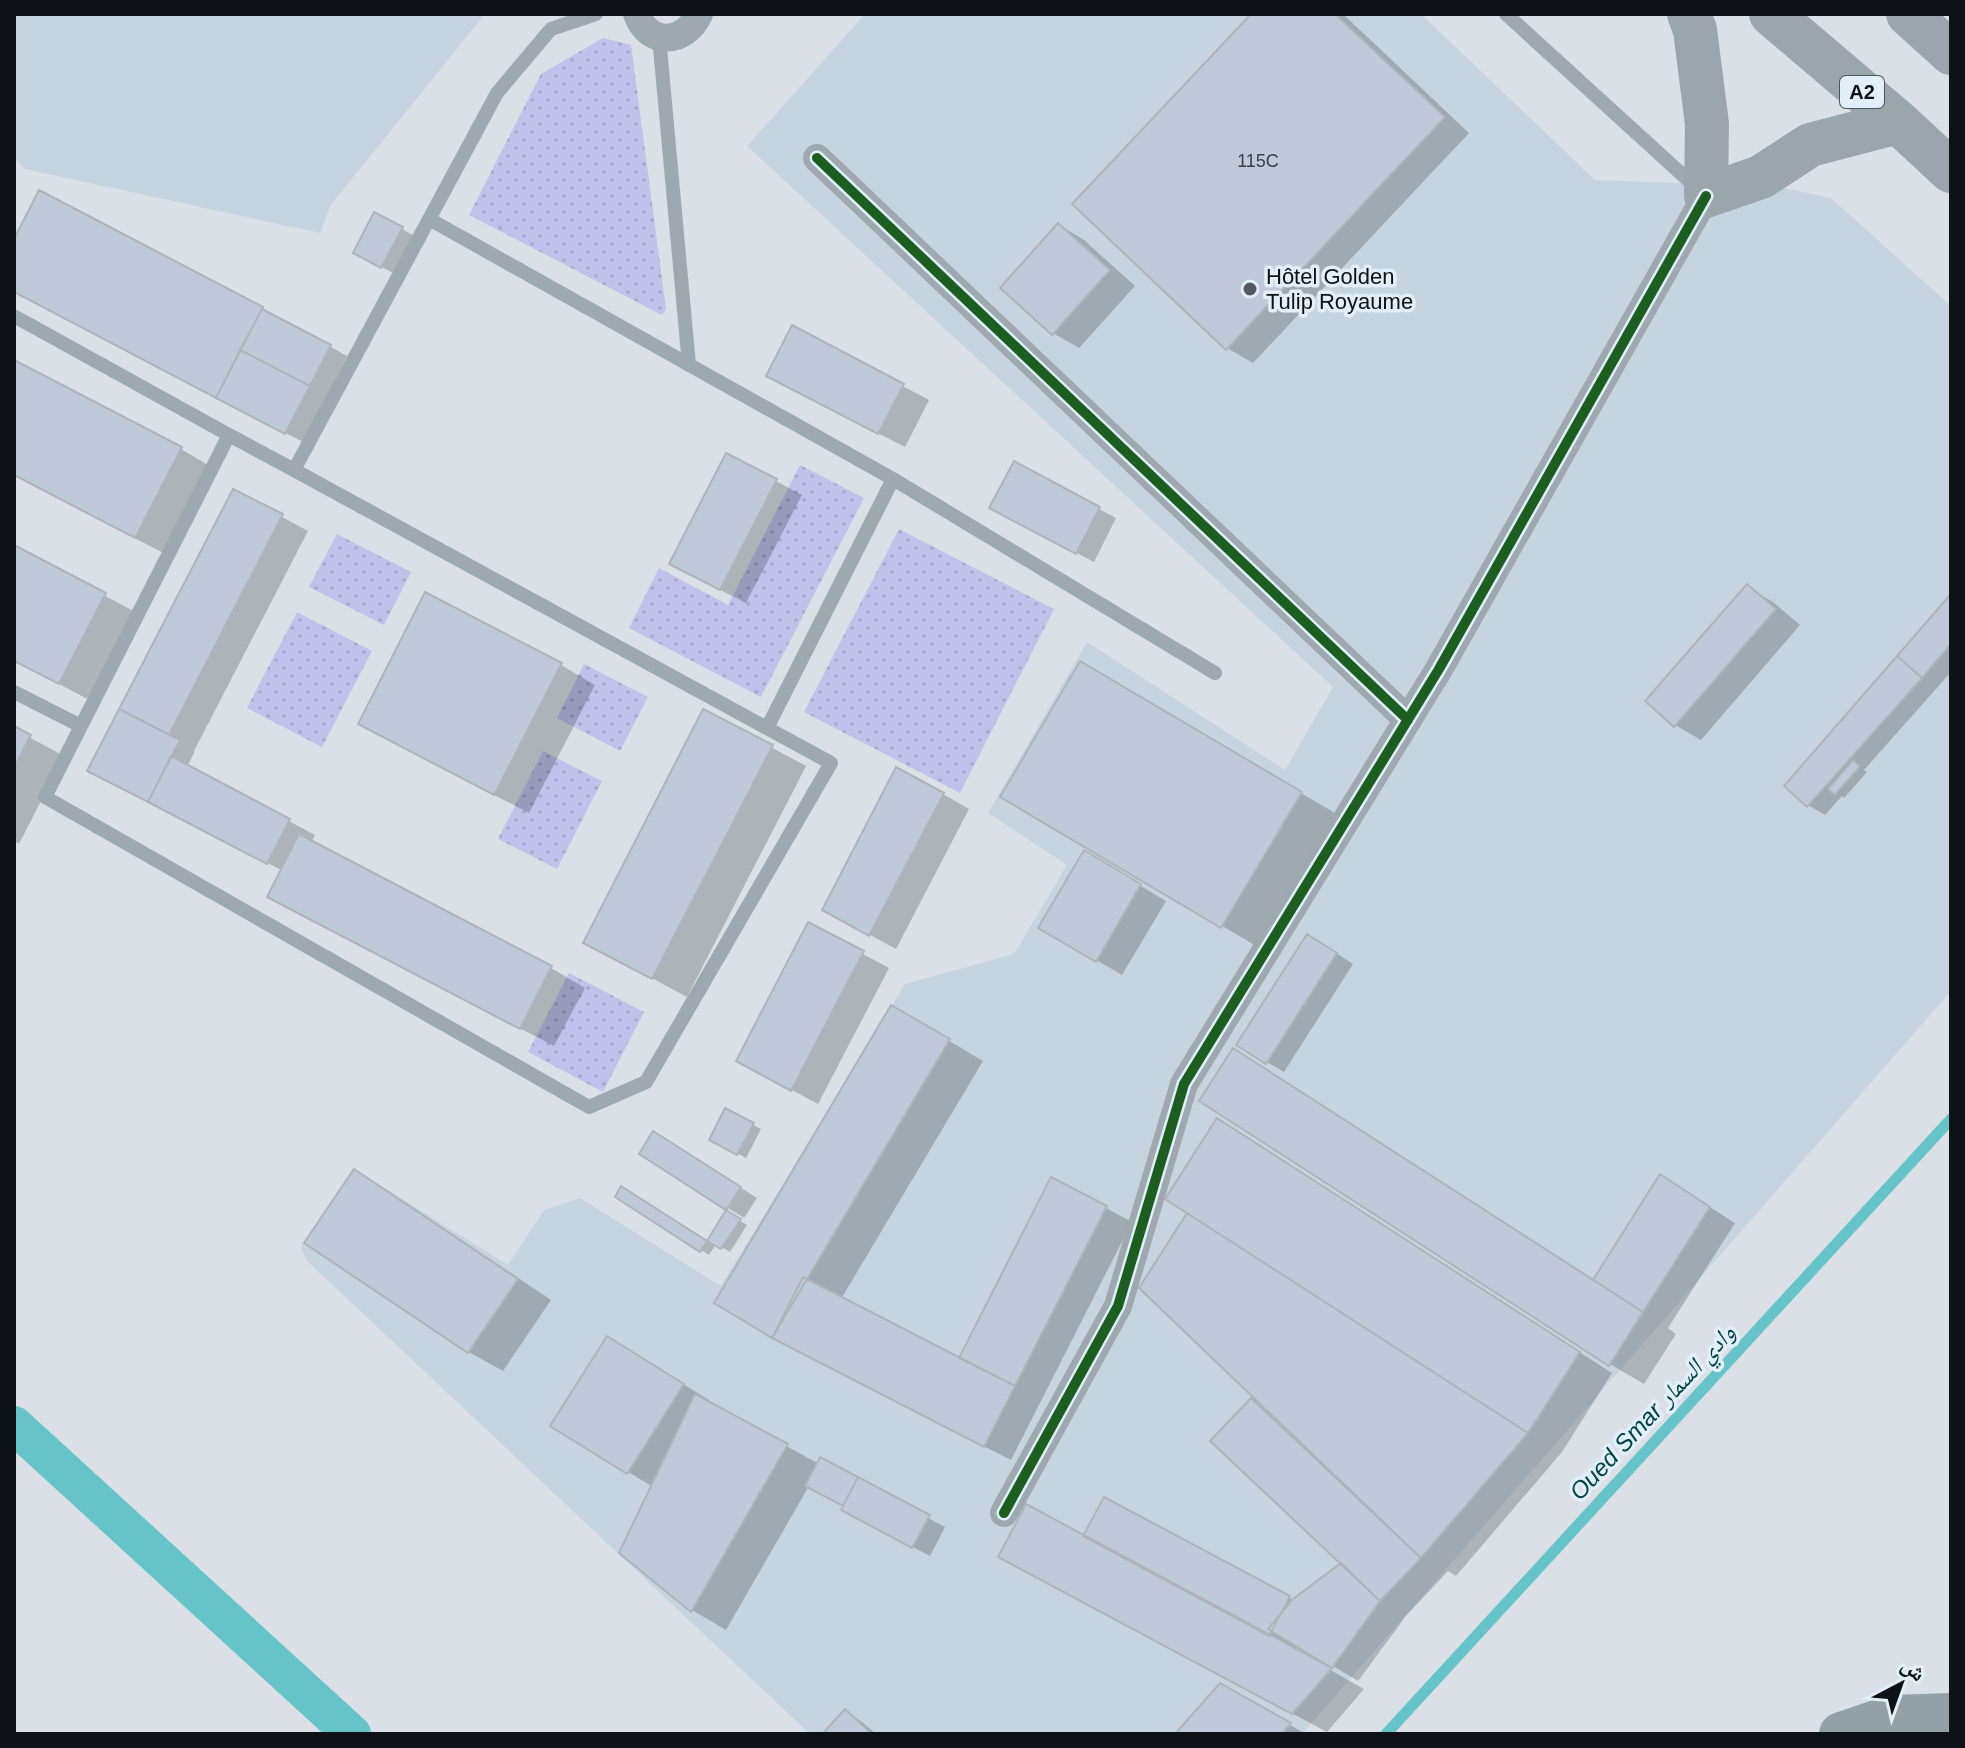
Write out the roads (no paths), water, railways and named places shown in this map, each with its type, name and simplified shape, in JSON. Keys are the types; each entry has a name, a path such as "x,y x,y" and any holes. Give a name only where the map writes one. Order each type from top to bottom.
{"highway":[{"path":"1689,14 1695,30 1707,124 1706,196 1761,177 1810,145 1898,122"},
{"name":"A2","path":"1771,14 1951,171"},
{"path":"1908,14 1951,53"}],"main road":[{"path":"1841,1734 1891,1717 1951,1715"}],"street":[{"path":"637,14 649,32 670,38 685,33 698,18"},
{"path":"817,158 1408,720"},
{"path":"1004,1513 1118,1306 1184,1084 1439,669 1706,196"}],"lane":[{"path":"294,470 497,93 551,29 596,14"},
{"path":"1506,14 1706,196"},
{"path":"659,37 689,365"},
{"path":"429,219 893,479 1215,673"},
{"path":"14,316 831,763 646,1082 589,1107 45,797 229,435"},
{"path":"767,728 893,479"},
{"path":"14,692 81,726"}],"waterway":[{"name":"Oued Smar وادي السمار","path":"1386,1734 1951,1119"},
{"path":"14,1425 352,1734"}],"place":[{"name":"Hôtel Golden Tulip Royaume","path":"1250,289"}]}
